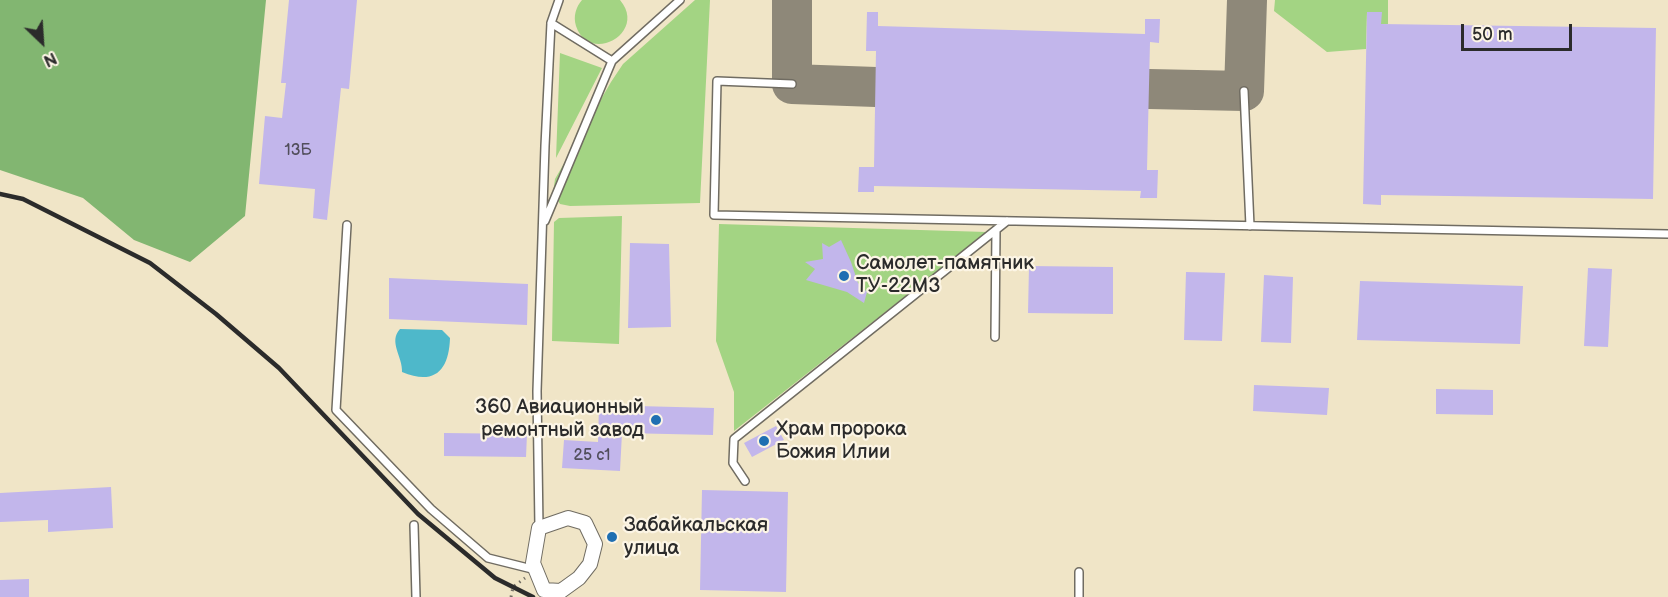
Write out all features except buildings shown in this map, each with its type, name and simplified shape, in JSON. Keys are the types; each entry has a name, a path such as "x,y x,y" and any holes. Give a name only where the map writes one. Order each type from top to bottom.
{"street":[{"path":"568,518 585,523 595,544 590,564 579,578 561,591 541,593 533,563 539,528 568,518"}],"lane":[{"path":"539,528 537,391 542,226 550,23 559,0"},
{"path":"542,226 612,61 680,0"},
{"path":"550,23 612,61"},
{"path":"792,84 717,81 714,215 1668,234"},
{"path":"1244,91 1250,226"},
{"path":"744,481 733,463 734,439 1007,221"},
{"path":"347,225 336,410 431,509 488,558 536,570"},
{"path":"995,337 996,230"},
{"path":"414,525 416,597"},
{"path":"1079,572 1079,597"}],"path":[{"path":"511,597 513,587 536,570"}],"green space":[{"path":"0,0 266,0 245,216 190,262 134,240 83,198 0,170"},
{"path":"582,0 620,0 627,12 627,23 622,33 603,44 592,43 583,37 576,26 575,19"},
{"path":"695,0 710,0 700,203 570,206 560,204 553,193 555,179 611,82 623,64"},
{"path":"1275,0 1388,0 1388,24 1381,24 1381,12 1367,12 1366,49 1327,52 1274,11"},
{"path":"560,53 602,68 556,158"},
{"path":"622,216 619,344 552,341 554,222 559,218"},
{"path":"719,224 987,232 734,431 734,392 716,341"}],"water":[{"path":"400,329 442,330 450,338 447,359 438,372 423,377 402,372 395,339"}],"taxiway":[{"path":"792,0 792,84 876,87"},
{"path":"1149,89 1244,91 1247,0"}],"railway":[{"path":"0,194 23,199 150,263 216,314 279,368 418,514 495,578 533,597"}],"place":[{"name":"Самолет-памятник ТУ-22М3","path":"844,276"},
{"name":"360 Авиационный ремонтный завод","path":"656,420"},
{"name":"Храм пророка Божия Илии","path":"764,441"},
{"name":"Забайкальская улица","path":"612,537"}]}
